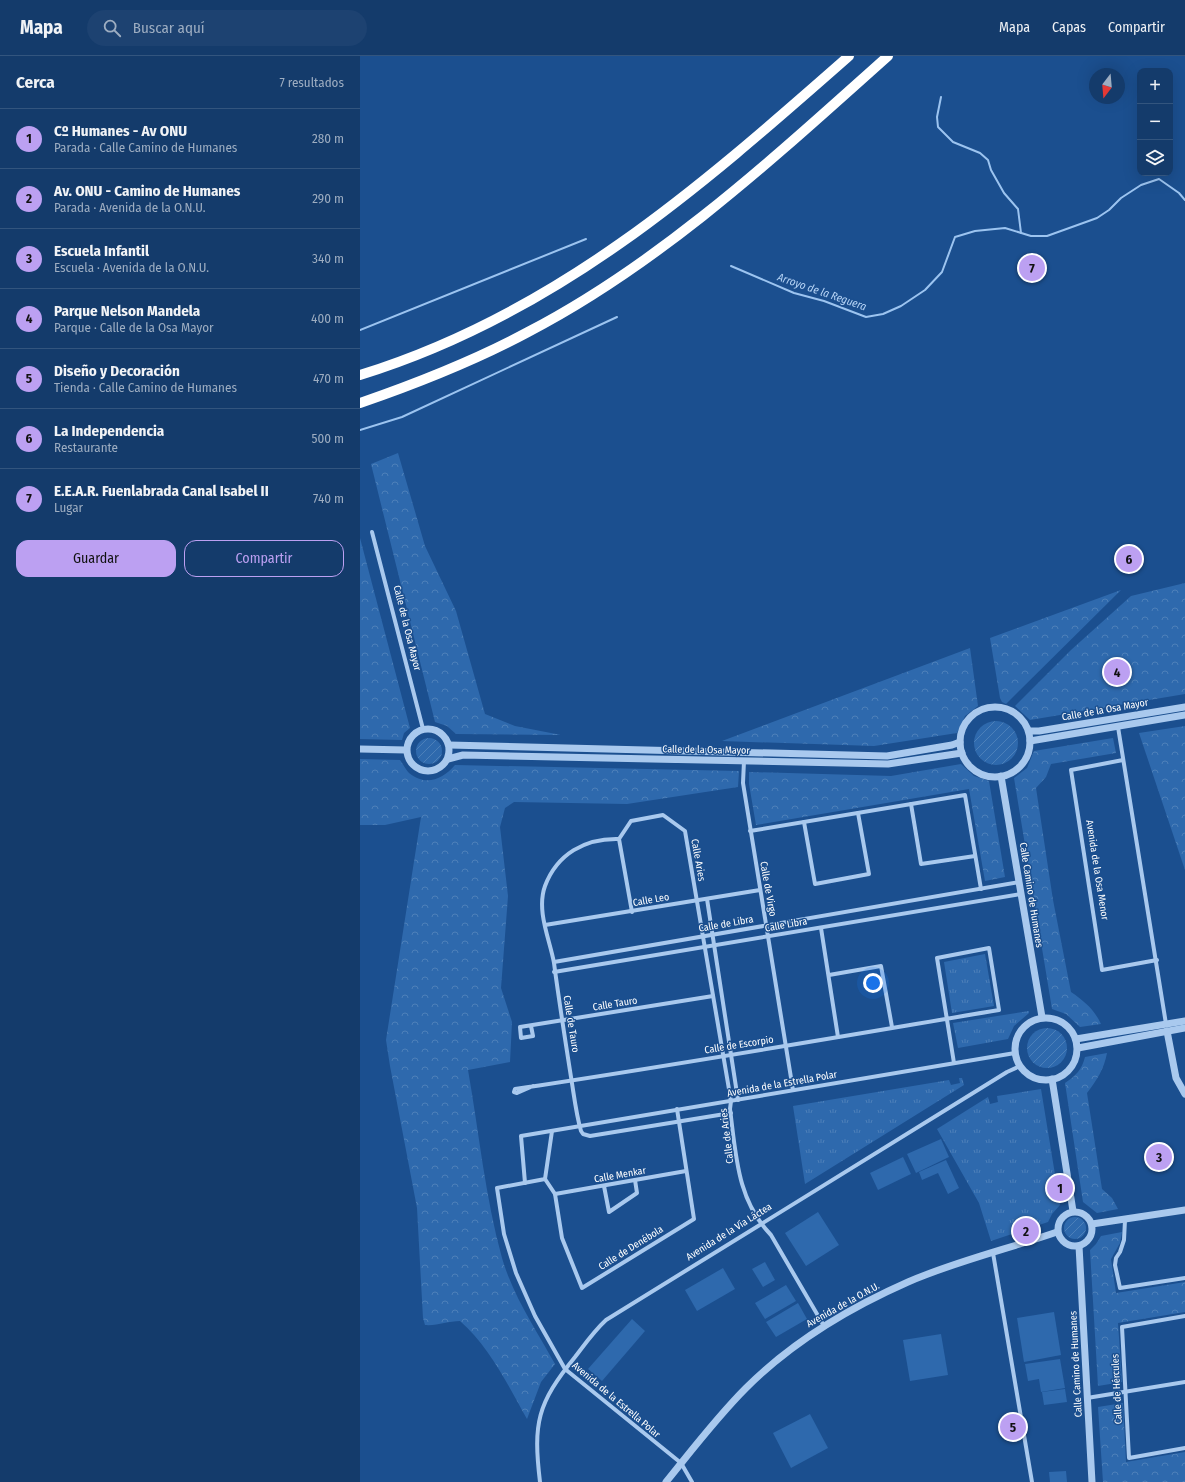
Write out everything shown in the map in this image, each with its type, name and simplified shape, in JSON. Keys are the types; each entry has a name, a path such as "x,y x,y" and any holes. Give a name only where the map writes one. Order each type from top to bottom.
{"highway":[{"path":"360,375 416,356 480,328 540,296 596,262 698,186 754,140 849,56"},
{"path":"360,403 440,374 477,358 529,332 604,288 673,238 740,186 888,56"}],"street":[{"name":"Calle de la Osa Mayor","path":"372,532 423,729"},
{"name":"Calle de la Osa Mayor","path":"1029,731 1039,731 1185,707"},
{"path":"989,708 1007,709 1019,716 1029,731 1030,741 1029,751 1025,760 1011,774 1001,776 989,776 977,772 971,767 962,753 960,742 963,728 971,717 979,711 989,708"},
{"name":"Calle de la Osa Mayor","path":"1030,741 1185,715"},
{"path":"1118,727 1157,960 1166,1028 1176,1078 1185,1094"},
{"path":"423,729 435,730 444,736 449,745 448,758 440,768 426,772 419,770 411,764 406,750 411,737 423,729"},
{"name":"Calle de la Osa Mayor","path":"449,745 887,756 952,745 960,742"},
{"path":"360,749 406,750"},
{"name":"Calle de la Osa Mayor","path":"448,758 463,755 888,764 962,753"},
{"name":"Avenida de la Osa Menor","path":"1123,760 1071,770 1102,970 1157,960"},
{"name":"Calle de Virgo","path":"744,761 743,783 750,831 793,1090"},
{"name":"Calle Camino de Humanes","path":"1001,776 1042,1017"},
{"path":"750,831 965,795 981,889"},
{"path":"912,804 922,864 975,856"},
{"path":"804,822 815,884 869,874 858,813"},
{"name":"Calle Aries","path":"619,839 631,821 663,815 684,831 697,900"},
{"path":"545,925 543,906 545,887 555,866 574,849 602,840 619,839 632,912"},
{"name":"Calle de Libra","path":"554,962 1019,882"},
{"name":"Calle Leo","path":"545,925 760,890"},
{"name":"Calle Libra","path":"554,972 1021,894"},
{"name":"Calle de Aries","path":"707,899 738,1100"},
{"name":"Calle de Aries","path":"697,900 712,996 731,1101 731,1113 741,1185 760,1224 771,1235 824,1326"},
{"name":"Calle de Tauro","path":"545,925 554,962 554,972 579,1126"},
{"path":"821,928 838,1037"},
{"name":"Calle de Escorpio","path":"533,1086 572,1081 892,1027 948,1018 999,1010 989,948 937,958 948,1018 954,1063"},
{"path":"829,975 881,966 892,1027"},
{"name":"Calle Tauro","path":"531,1026 532,1036 521,1038 520,1027 712,996"},
{"path":"1042,1017 1057,1019 1063,1022 1069,1027 1076,1039 1078,1048 1076,1059 1071,1068 1063,1076 1052,1080 1034,1078 1020,1066 1015,1053 1015,1043 1018,1034 1029,1023 1042,1017"},
{"path":"1078,1048 1166,1028 1185,1021"},
{"path":"1076,1039 1166,1028 1185,1028"},
{"name":"Avenida de la Estrella Polar","path":"525,1183 521,1136 1015,1053"},
{"name":"Avenida de la Vía Láctea","path":"540,1482 537,1434 541,1412 554,1384 598,1327 606,1320 1007,1072 1020,1066"},
{"path":"1052,1080 1073,1211"},
{"name":"Calle de Denébola","path":"545,1179 556,1194 562,1238 582,1288 694,1219 677,1109"},
{"path":"579,1126 583,1134 588,1136 731,1113"},
{"path":"545,1179 552,1131"},
{"name":"Calle Menkar","path":"556,1194 686,1171"},
{"name":"Avenida de la Estrella Polar","path":"545,1179 497,1188 504,1234 516,1273 535,1316 565,1369 681,1463"},
{"path":"604,1186 609,1212 637,1193 635,1180"},
{"path":"1092,1224 1185,1210"},
{"path":"1073,1211 1085,1214 1092,1224 1091,1235 1088,1240 1079,1246 1065,1243 1058,1232 1059,1221 1062,1216 1073,1211"},
{"path":"1125,1220 1124,1240 1120,1252 1116,1258 1115,1265 1120,1288 1185,1278"},
{"name":"Avenida de la O.N.U.","path":"666,1482 745,1389 784,1356 824,1326 866,1302 909,1281 1058,1232"},
{"name":"Calle Camino de Humanes","path":"1079,1246 1092,1482"},
{"path":"992,1253 1032,1482"},
{"name":"Calle de Hércules","path":"1185,1316 1122,1327 1129,1458 1185,1448"},
{"path":"1087,1398 1185,1382"},
{"path":"681,1463 692,1482"}],"green space":[{"path":"398,453 425,546 456,611 485,714 515,726 561,735 456,734 447,726 435,722 371,464"},
{"path":"360,538 410,728 404,733 402,740 360,739"},
{"path":"1185,583 1185,694 1030,720 1015,706 1071,650 1131,596"},
{"path":"1121,590 1006,704 1002,702 1000,698 990,638"},
{"path":"970,648 978,706 965,716 957,733 874,746 722,741"},
{"path":"1000,721 1005,722 1012,727 1017,734 1017,752 1012,759 1005,764 992,765 987,764 980,759 975,752 974,739 975,734 980,727 987,722"},
{"path":"1185,726 1185,870 1139,733"},
{"path":"429,738 438,742 442,751 438,760 429,764 420,760 416,751 420,742"},
{"path":"1113,738 1116,753 1051,764 1046,777 1036,788 1053,900 1071,992 1088,1006 1101,1024 1080,1027 1066,1014 1052,1009 1014,778 1027,768 1034,751"},
{"path":"360,759 400,760 409,773 422,780 434,780 445,774 455,765 739,771 738,787 627,804 514,802 505,808 500,827 508,896 501,988 512,1022 510,1062 468,1070 491,1212 502,1258 512,1286 555,1364 541,1382 527,1419 489,1354 460,1321 425,1325 423,1318 417,1208 386,1040 421,817 385,825 360,825"},
{"path":"961,764 974,776 989,781 1005,877 985,881 969,789 756,825 749,784 749,772 891,776"},
{"path":"985,954 994,1006 952,1013 944,962"},
{"path":"1029,1011 1029,1013 1014,1026 1008,1039 958,1048 953,1023"},
{"path":"1047,1028 1055,1030 1061,1034 1065,1040 1067,1048 1065,1056 1061,1062 1055,1066 1047,1068 1039,1066 1033,1062 1029,1056 1027,1048 1029,1040 1033,1034 1039,1030"},
{"path":"1107,1053 1100,1074 1087,1093 1102,1189 1112,1198 1118,1209 1097,1213 1083,1202 1065,1083 1078,1072 1085,1057"},
{"path":"959,1078 962,1078 964,1085 805,1184 793,1106 949,1080 951,1085 960,1083"},
{"path":"1041,1089 1060,1205 1052,1214 1048,1222 991,1241 979,1203 937,1129 988,1097 990,1104 998,1102 997,1096"},
{"path":"941,1139 949,1157 916,1173 907,1154"},
{"path":"903,1157 911,1174 878,1190 870,1173"},
{"path":"946,1160 959,1188 948,1194 938,1173 922,1180 919,1172"},
{"path":"818,1212 839,1245 806,1266 785,1233"},
{"path":"1075,1217 1083,1220 1086,1228 1083,1236 1075,1239 1067,1236 1064,1228 1067,1220"},
{"path":"1122,1232 1120,1243 1111,1259 1116,1293 1185,1282 1185,1312 1118,1323 1122,1382 1098,1386 1090,1250 1101,1236"},
{"path":"765,1262 775,1280 763,1287 752,1269"},
{"path":"723,1268 735,1289 697,1311 685,1290"},
{"path":"786,1285 796,1301 765,1319 755,1303"},
{"path":"798,1303 807,1319 776,1337 766,1322"},
{"path":"1054,1312 1061,1355 1024,1362 1017,1318"},
{"path":"632,1319 645,1331 602,1381 588,1369"},
{"path":"941,1334 948,1375 910,1381 903,1340"},
{"path":"1060,1359 1065,1388 1041,1392 1039,1379 1028,1381 1025,1364"},
{"path":"1065,1389 1067,1402 1044,1405 1042,1392"},
{"path":"1123,1403 1126,1462 1185,1452 1185,1482 1103,1482 1098,1407"},
{"path":"810,1414 828,1448 791,1468 773,1433"},
{"path":"1066,1471 1067,1482 1050,1482 1049,1472"}],"waterway":[{"path":"941,97 937,117 938,127 953,142 980,153 988,160 991,170 1004,193 1018,209 1021,233"},
{"name":"Arroyo de la Reguera","path":"731,266 794,293 824,301 866,317 883,314 901,306 925,290 942,272 955,237 975,231 1005,228 1031,236 1047,236 1097,218 1109,210 1121,198 1141,185 1159,179 1179,193 1185,200"},
{"path":"360,330 586,239"},
{"path":"360,430 402,417 617,317"}],"place":[{"name":"E.E.A.R. Fuenlabrada Canal Isabel II","path":"1032,268"},
{"name":"La Independencia","path":"1129,559"},
{"name":"Parque Nelson Mandela","path":"1117,672"},
{"name":"Escuela Infantil","path":"1159,1157"},
{"name":"Cº Humanes - Av ONU","path":"1060,1188"},
{"name":"Av. ONU - Camino de Humanes","path":"1026,1231"},
{"name":"Diseño y Decoración","path":"1013,1427"}]}
